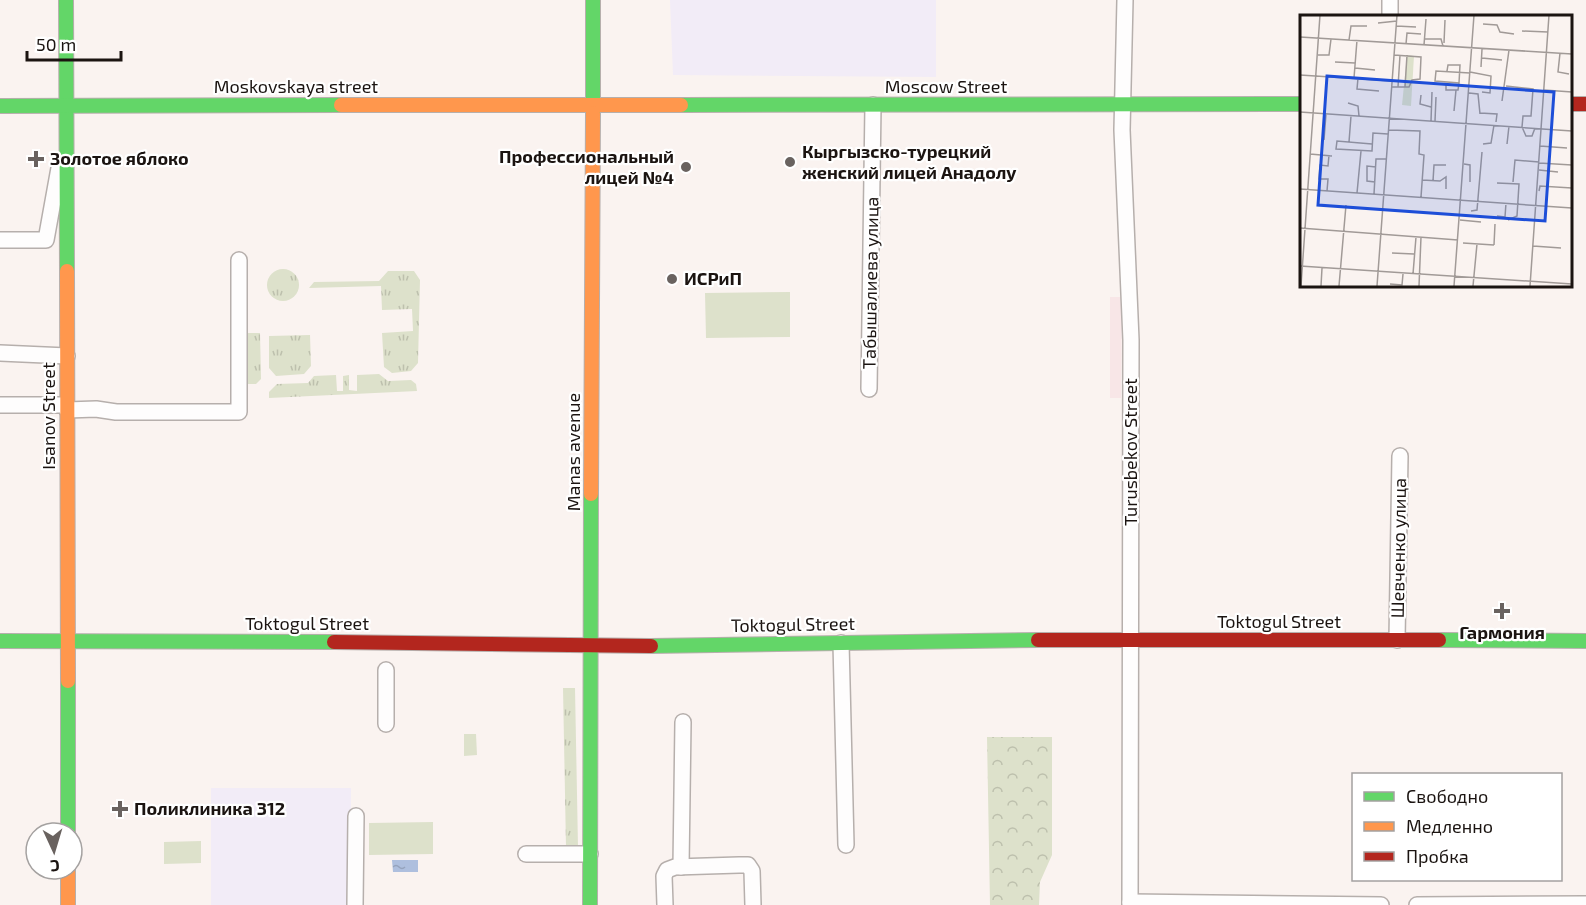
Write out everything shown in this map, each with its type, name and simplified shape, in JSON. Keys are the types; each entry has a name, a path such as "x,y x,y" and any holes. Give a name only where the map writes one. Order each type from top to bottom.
{"main road":[{"name":"Isanov Street","path":"66,0 68,821"},
{"name":"Manas avenue","path":"590,905 593,0"},
{"name":"Moscow Street","path":"592,105 1300,104"},
{"name":"Moskovskaya street","path":"0,106 592,105"},
{"name":"Toktogul Street","path":"0,641 592,645 1130,639 1586,641"},
{"path":"68,881 68,905"}],"street":[{"name":"Turusbekov Street","path":"1125,0 1123,104 1131,340 1130,903"},
{"name":"Табышалиева улица","path":"869,389 873,105"},
{"path":"0,240 46,240 66,133"},
{"path":"0,405 67,407 116,412 239,412 239,260"},
{"path":"0,352 67,356"},
{"name":"Шевченко улица","path":"1397,640 1400,456"},
{"path":"842,643 846,846"},
{"path":"386,670 386,724"},
{"path":"681,867 683,722"},
{"path":"355,905 356,816"},
{"path":"525,854 590,854"},
{"path":"665,905 664,876 667,870 681,867 748,866 752,871 753,905"},
{"path":"1130,903 1381,905"},
{"path":"1417,905 1586,904"}],"shaded area":[{"path":"670,0 936,0 936,77 673,75"},
{"path":"1110,297 1122,297 1121,398 1110,398"},
{"path":"211,788 351,788 350,905 211,905"}],"green space":[{"path":"283,269 295,273 299,285 295,297 283,301 271,297 267,285 271,273"},
{"path":"388,271 414,271 420,280 418,363 411,371 392,373 384,367 382,333 413,331 412,309 382,310 381,286 309,288 314,282 379,281"},
{"path":"790,292 790,337 706,338 705,293"},
{"path":"245,333 260,333 261,379 256,384 245,384"},
{"path":"310,335 311,366 304,374 276,376 269,368 269,336"},
{"path":"379,374 388,381 411,380 416,384 417,391 269,398 269,392 277,384 308,383 314,376 336,375 337,391 343,391 343,376 349,375 349,390 357,391 357,375"},
{"path":"563,688 575,688 578,847 566,847"},
{"path":"464,734 476,734 477,755 464,756"},
{"path":"987,737 1052,737 1052,855 1040,882 1039,905 990,905"},
{"path":"433,822 433,854 369,855 369,823"},
{"path":"201,841 201,863 164,864 164,842"}],"water":[{"path":"392,860 418,860 418,872 393,872"}],"traffic: fast":[{"path":"66,0 67,271"},
{"path":"593,0 593,113"},
{"path":"681,105 1300,104"},
{"path":"0,106 341,105"},
{"path":"590,905 591,494"},
{"path":"651,646 1038,640"},
{"path":"1439,640 1586,641"},
{"path":"0,641 334,642"},
{"path":"68,681 68,821"}],"traffic: slow":[{"path":"341,105 681,105"},
{"path":"591,494 593,113"},
{"path":"67,271 68,681"},
{"path":"68,881 68,905"}],"traffic: jam":[{"path":"1571,104 1586,104"},
{"path":"1038,640 1439,640"},
{"path":"334,642 651,646"}],"place":[{"name":"Золотое яблоко","path":"36,159"},
{"name":"Кыргызско-турецкий женский лицей Анадолу","path":"790,162"},
{"name":"Профессиональный лицей №4","path":"686,167"},
{"name":"ИСРиП","path":"672,279"},
{"name":"Гармония","path":"1502,611"},
{"name":"Поликлиника 312","path":"120,809"}]}
